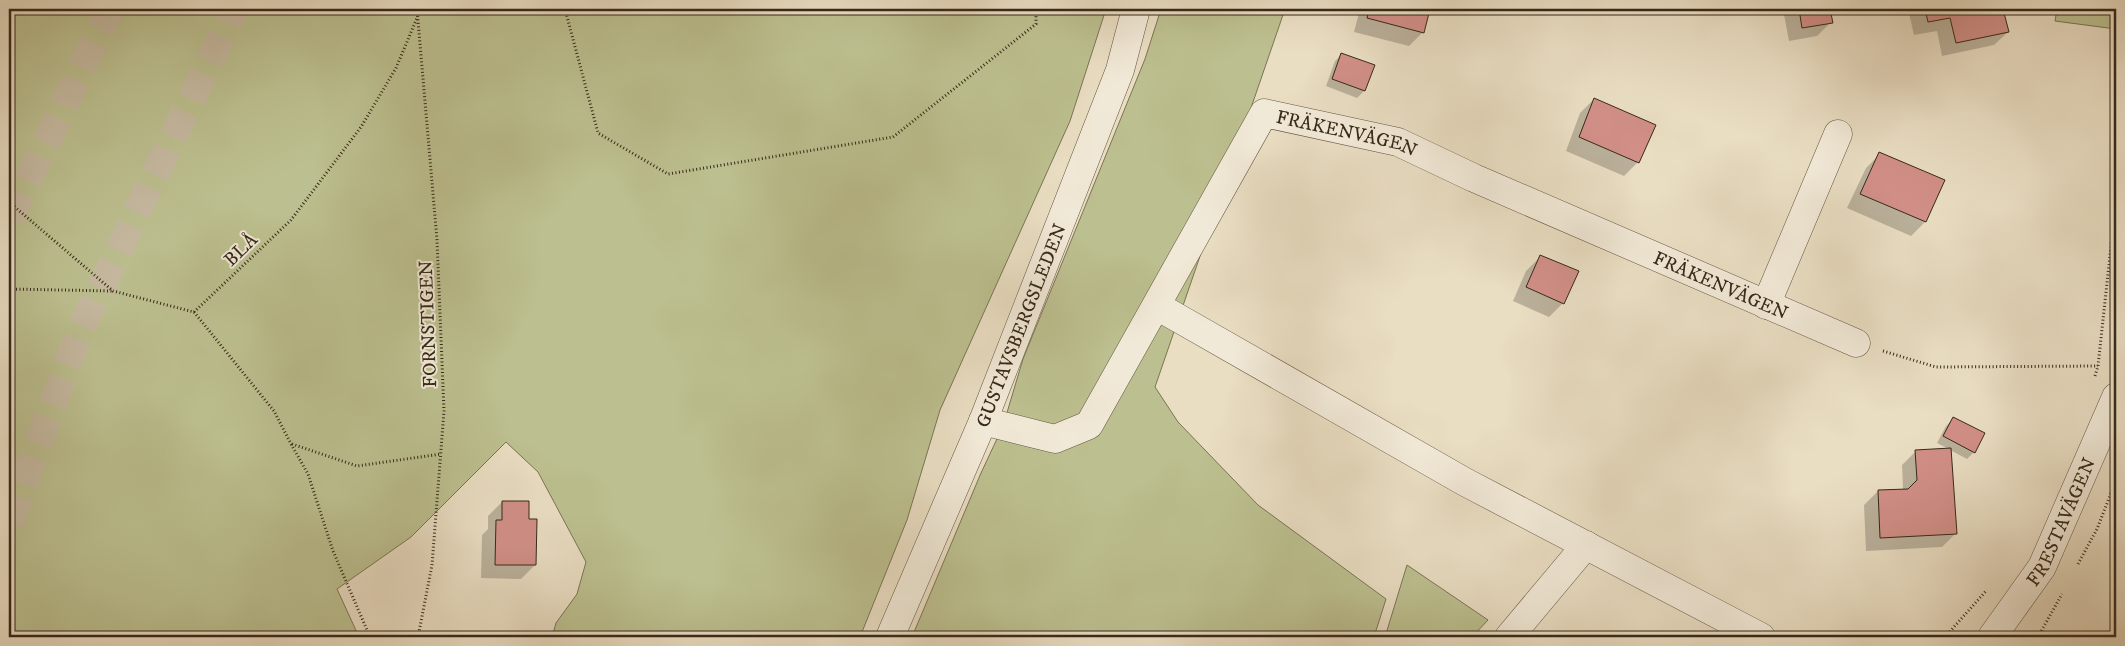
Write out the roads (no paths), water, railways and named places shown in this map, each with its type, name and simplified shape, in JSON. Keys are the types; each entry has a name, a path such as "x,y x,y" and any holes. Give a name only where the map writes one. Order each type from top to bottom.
{"street":[{"name":"GUSTAVSBERGSLEDEN","path":"890,637 983,421 1120,70 1136,9"},
{"name":"FRÄKENVÄGEN","path":"983,421 1055,439 1089,426 1264,113 1398,142 1474,178 1856,343"},
{"path":"1766,305 1838,134"},
{"path":"1157,306 1465,482 1761,637"},
{"name":"FRESTAVÄGEN","path":"1992,637 2042,567 2116,397"},
{"path":"1509,637 1586,545"}],"tunnel":[{"path":"9,219 110,9"},
{"path":"9,523 81,328 235,9"}]}
